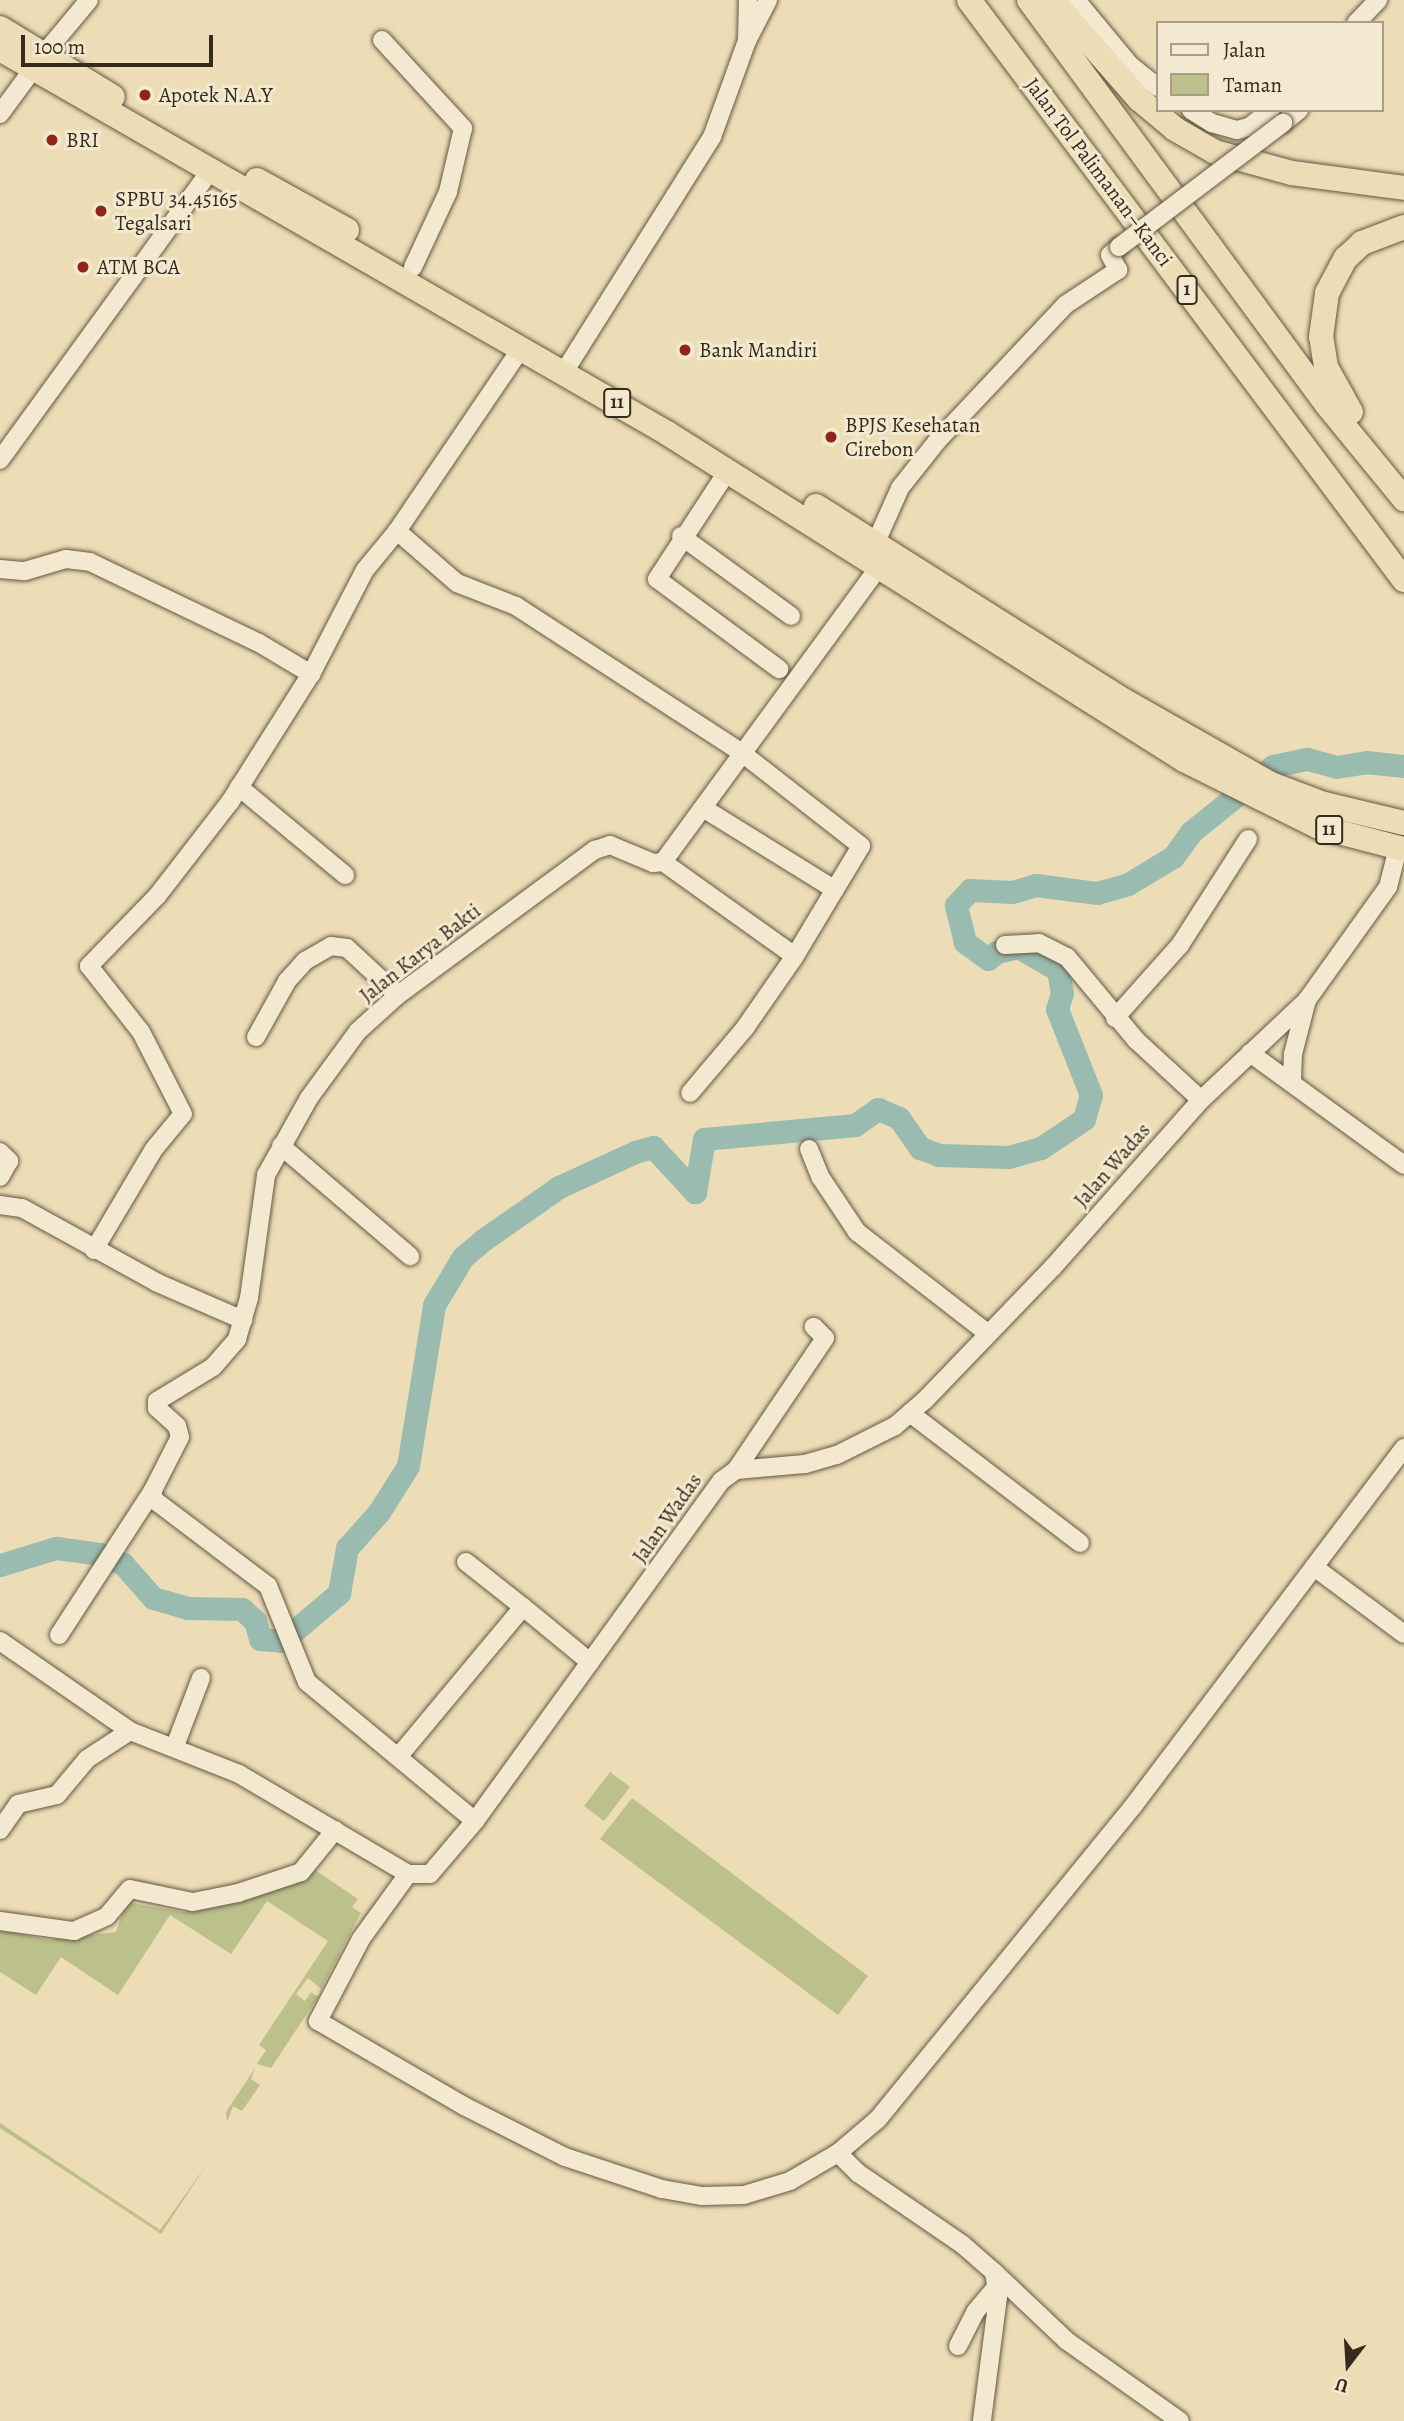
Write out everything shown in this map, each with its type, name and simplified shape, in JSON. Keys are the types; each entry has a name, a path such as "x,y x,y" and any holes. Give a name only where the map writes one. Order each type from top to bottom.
{"highway":[{"name":"Jalan Tol Palimanan–Kanci","path":"969,0 1404,580"},
{"name":"Jalan Tol Palimanan–Kanci","path":"1029,0 1327,405 1404,499"},
{"path":"1052,0 1139,99 1175,129 1215,152 1292,173 1404,188"},
{"name":"11","path":"0,28 38,62 209,172 522,347 568,365"},
{"name":"11","path":"0,49 38,62 177,135 413,267 718,460 1122,700 1244,769 1264,792 1319,827 1401,848"},
{"path":"1404,227 1382,232 1346,258 1327,293 1321,337 1335,388 1404,487"},
{"name":"11","path":"878,554 1111,716 1221,780 1403,823"},
{"path":"1401,848 1403,823"}],"street":[{"path":"0,114 89,0"},
{"path":"747,41 748,0"},
{"path":"568,365 712,137 747,41 768,0"},
{"path":"1076,0 1130,65 1156,87"},
{"path":"1358,21 1378,0"},
{"path":"382,40 463,128 447,192 413,267"},
{"path":"1194,112 1212,123 1237,130 1277,117"},
{"path":"663,862 878,554 900,488 938,440 1065,305 1118,270 1110,255 1277,117"},
{"path":"0,460 209,172"},
{"path":"94,1250 154,1149 183,1114 141,1032 89,967 158,895 239,787 311,674 350,593 397,531 522,347"},
{"path":"718,460 681,536 657,574 660,585 779,669"},
{"path":"397,531 457,583 497,595 741,753 859,842 859,855 795,956 737,1038 691,1093"},
{"path":"681,536 791,616"},
{"path":"0,569 26,571 66,559 90,562 259,643 311,674"},
{"path":"239,787 345,875"},
{"path":"703,807 835,890"},
{"path":"1115,1018 1180,944 1248,839"},
{"name":"Jalan Karya Bakti","path":"152,1490 180,1437 177,1426 157,1408 159,1398 168,1395 225,1357 243,1320 266,1175 281,1146 350,1041 398,995 605,845 653,863 663,862 795,956"},
{"name":"Jalan Wadas","path":"408,1874 430,1874 475,1821 721,1481 736,1470 820,1460 858,1446 910,1413 1054,1266 1201,1100 1307,1000 1396,884 1401,848"},
{"path":"1005,945 1039,943 1067,957 1115,1018 1201,1100"},
{"path":"256,1037 287,981 305,961 331,946 347,948 398,995"},
{"path":"1292,1080 1293,1054 1307,1000"},
{"path":"1250,1053 1292,1080 1404,1165"},
{"path":"281,1146 410,1256"},
{"path":"809,1149 821,1178 857,1232 987,1333"},
{"path":"0,1152 9,1161 0,1177"},
{"path":"1,1203 22,1208 94,1250 243,1320"},
{"path":"736,1470 825,1338 814,1327"},
{"path":"910,1413 1080,1543"},
{"path":"0,1641 130,1731 175,1746 239,1774 408,1874 360,1939 318,2021 464,2106 565,2157 662,2189 702,2196 744,2195 790,2181 838,2153 878,2119 1134,1805 1404,1448"},
{"path":"60,1635 152,1490"},
{"path":"152,1490 157,1503 268,1586 307,1682 475,1821"},
{"path":"466,1562 590,1662"},
{"path":"1314,1567 1404,1634"},
{"path":"398,1757 523,1607"},
{"path":"175,1746 201,1678"},
{"path":"0,1830 18,1804 57,1795 88,1759 130,1731"},
{"path":"0,1921 74,1931 107,1916 130,1889 193,1902 238,1893 301,1872 335,1830"},
{"path":"838,2153 858,2173 963,2245 995,2279 1067,2341 1180,2421"},
{"path":"958,2346 995,2279"},
{"path":"982,2421 995,2279"}],"green space":[{"path":"610,1772 630,1787 604,1821 584,1806"},
{"path":"632,1798 868,1976 838,2015 600,1839"},
{"path":"312,1868 358,1899 352,1907 361,1913 321,1989 308,1978 296,1994 305,2001 311,1992 318,1997 271,2068 257,2064 266,2050 259,2045 328,1941 267,1901 231,1954 170,1915 118,1995 61,1957 36,1995 0,1972 0,1930 49,1940 116,1932 126,1902 183,1912 209,1909 241,1900"},
{"path":"255,2068 251,2079 260,2085 242,2111 233,2106 227,2122 226,2112"},
{"path":"0,2123 160,2230 208,2163 161,2234 0,2128"}],"waterway":[{"path":"0,1565 56,1548 100,1554 123,1564 153,1598 187,1608 242,1609 255,1621 260,1639 282,1641 339,1593 347,1548 379,1512 408,1466 434,1305 463,1257 483,1240 559,1187 635,1152 653,1147 695,1192 704,1139 855,1125 878,1109 899,1118 920,1148 939,1155 1009,1157 1041,1148 1084,1119 1091,1095 1057,1009 1062,993 1058,970 1018,947 997,952 988,959 965,942 956,905 970,890 1012,892 1036,885 1097,893 1128,884 1173,857 1191,832 1273,766 1307,759 1336,767 1366,762 1404,766"}],"place":[{"name":"Apotek N.A.Y","path":"145,95"},
{"name":"BRI","path":"52,140"},
{"name":"SPBU 34.45165 Tegalsari","path":"101,211"},
{"name":"ATM BCA","path":"83,267"},
{"name":"Bank Mandiri","path":"685,350"},
{"name":"BPJS Kesehatan Cirebon","path":"831,437"}]}
